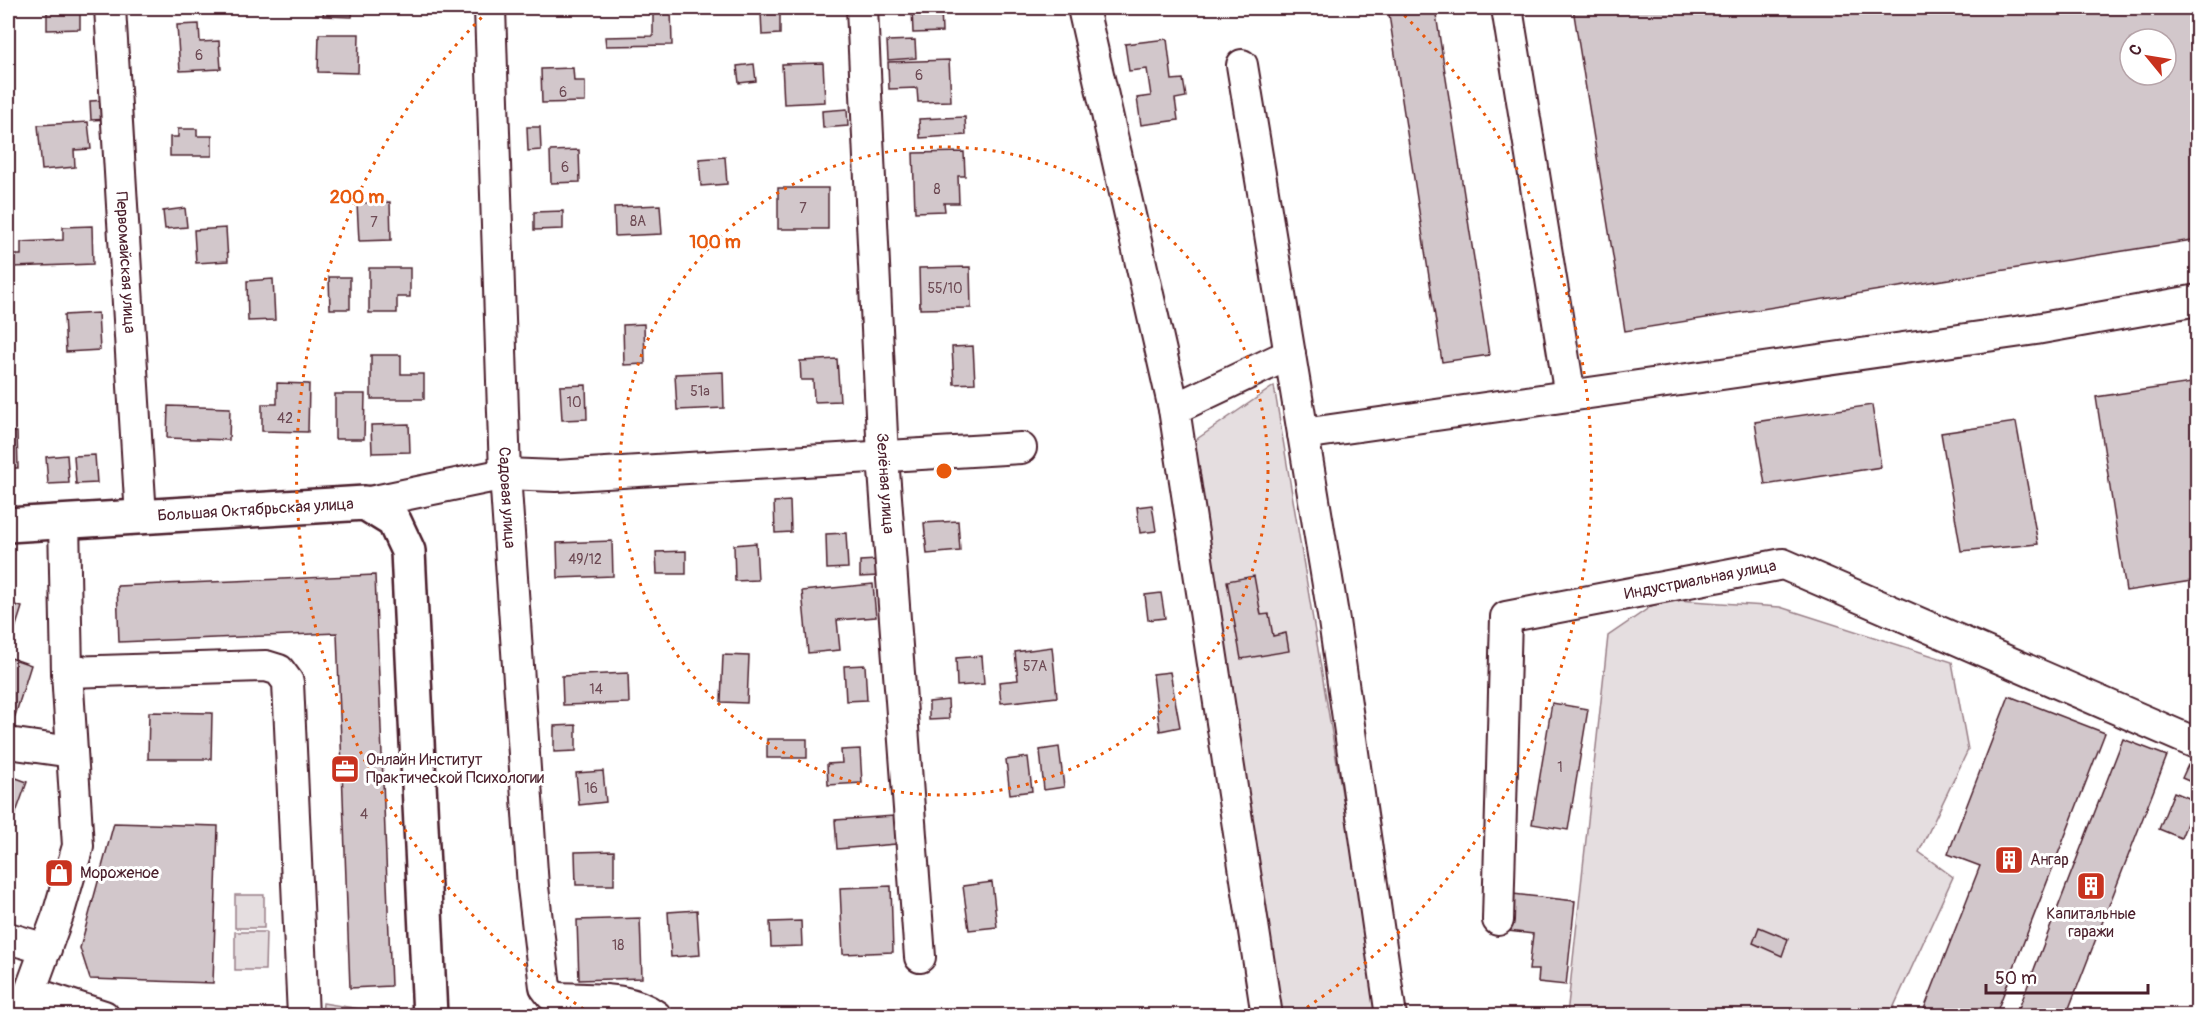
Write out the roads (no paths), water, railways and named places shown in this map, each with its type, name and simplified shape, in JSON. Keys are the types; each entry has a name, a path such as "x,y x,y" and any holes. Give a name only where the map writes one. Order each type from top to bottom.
{"main road":[{"name":"Большая Октябрьская улица","path":"8,525 365,503 394,521 408,551 430,1016"}],"street":[{"name":"Первомайская улица","path":"110,8 141,517"},
{"name":"Садовая улица","path":"490,8 505,474 533,887 545,987 550,995 559,998 631,1003 645,1008 656,1016"},
{"name":"Зелёная улица","path":"862,8 883,457 920,957"},
{"path":"1083,8 1174,409 1267,1016"},
{"path":"1507,8 1570,396"},
{"path":"1242,65 1334,621 1391,1016"},
{"path":"1303,434 2036,329 2198,300"},
{"path":"1174,409 1290,354"},
{"path":"365,503 505,474 556,476 1021,448"},
{"path":"64,521 67,672 78,846 58,915 26,1004 102,1015"},
{"name":"Индустриальная улица","path":"1498,920 1506,617 1783,564 2198,744"},
{"path":"67,672 266,666 279,670 288,682 303,1016"},
{"path":"8,743 72,752"},
{"path":"8,938 46,949"}],"place":[{"name":"Онлайн Институт Практической Психологии","path":"345,769"},
{"name":"Ангар","path":"2009,860"},
{"name":"Мороженое","path":"59,873"},
{"name":"Капитальные гаражи","path":"2091,886"}]}
